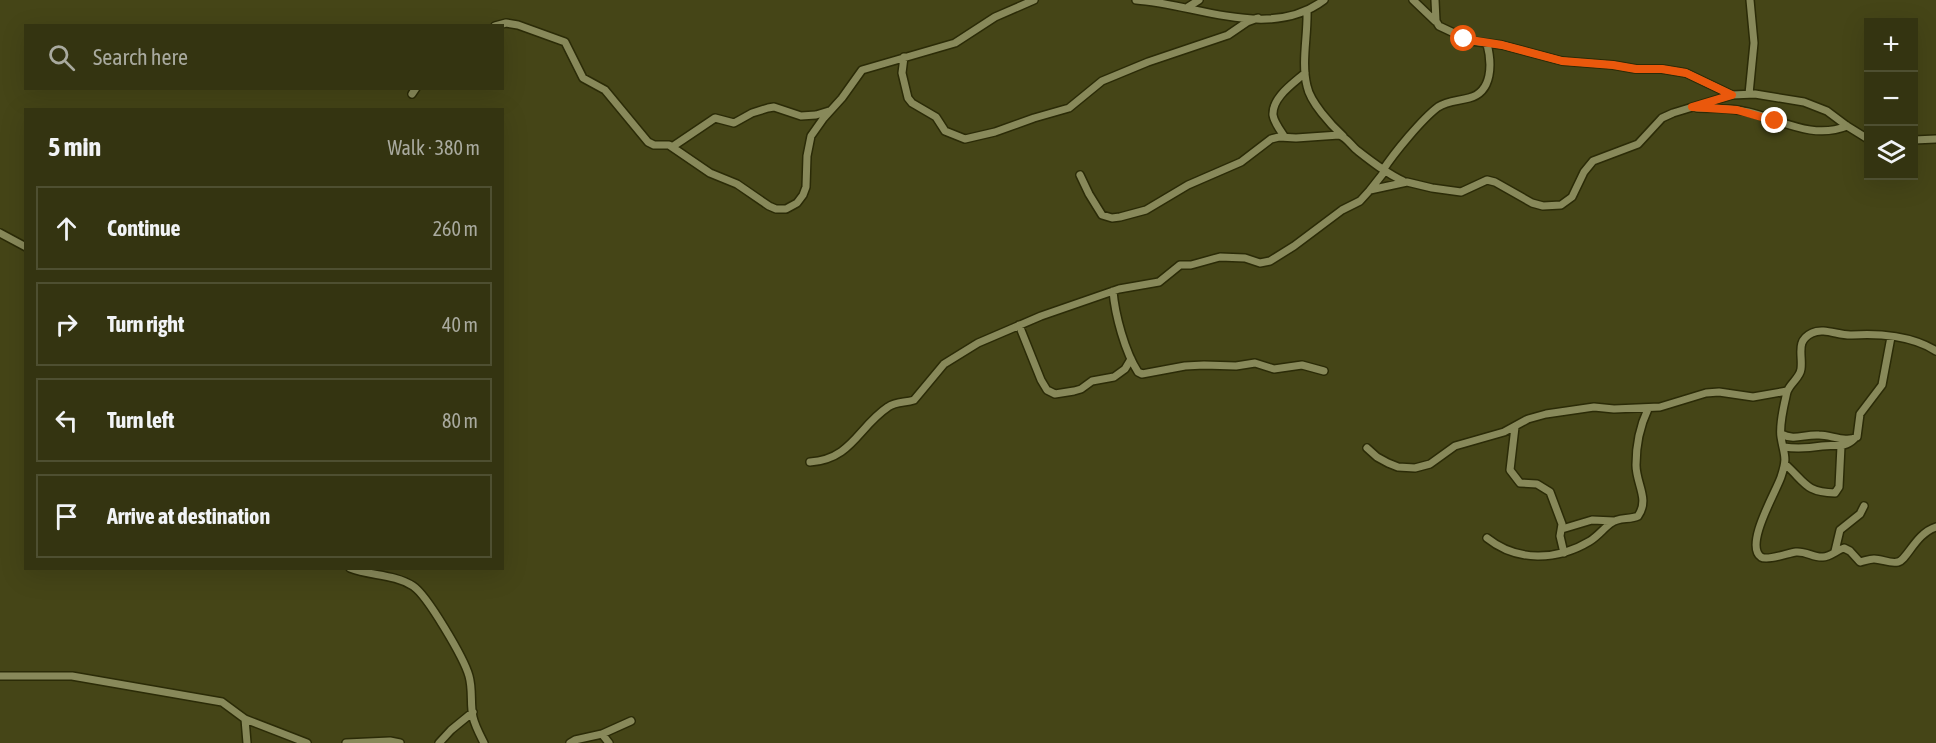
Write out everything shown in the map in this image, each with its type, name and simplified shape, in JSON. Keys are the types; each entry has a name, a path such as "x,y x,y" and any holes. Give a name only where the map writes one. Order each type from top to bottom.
{"street":[{"path":"502,24 518,25 565,42 583,78 605,90 648,142 654,145 667,144 710,173 737,184 769,206 786,209 797,203 806,187 807,156 811,136 862,70 955,43 995,17 1034,0"},
{"path":"1136,0 1188,7 1225,16 1282,19 1307,10 1324,0"},
{"path":"1188,7 1199,0"},
{"path":"1413,0 1443,29 1464,39 1502,45 1562,61 1686,73 1732,95"},
{"path":"1435,0 1436,21"},
{"path":"1749,94 1754,43 1750,0"},
{"path":"1307,10 1305,73 1306,86 1311,96 1332,126 1353,147 1384,171 1404,182 1461,192 1487,180 1495,182 1532,203 1543,206 1561,205 1572,197 1584,172 1593,161 1638,144 1662,118 1732,95 1749,94 1804,102 1827,111 1864,136"},
{"path":"904,57 902,73 908,98 912,103 936,117 945,131 965,139 995,132 1034,117 1069,108 1102,81 1148,62 1228,35 1257,18"},
{"path":"810,462 826,460 849,447 866,426 888,406 914,400 935,373 953,357 1019,325 1126,287 1159,282 1180,265 1191,265 1212,258 1245,258 1260,263 1270,261 1342,210 1360,201 1427,117 1439,106 1471,98 1484,90 1489,77 1487,44"},
{"path":"1284,136 1274,118 1274,109 1283,92 1305,73"},
{"path":"672,147 716,118 734,123 752,113 774,107 807,116 831,110"},
{"path":"1692,107 1747,112 1819,132 1836,131 1847,126"},
{"path":"1080,175 1102,215 1107,218 1120,217 1146,210 1188,185 1241,162 1271,139 1284,136 1296,138 1343,136"},
{"path":"1918,140 1936,139"},
{"path":"1370,190 1404,182"},
{"path":"0,232 24,246"},
{"path":"1113,291 1131,359 1138,372 1148,375 1185,366 1236,366 1255,363 1274,369 1302,365 1324,371"},
{"path":"1019,325 1041,380 1047,390 1055,394 1074,392 1092,381 1114,377 1125,369 1131,359"},
{"path":"1936,351 1920,342 1871,334 1841,335 1826,331 1811,333 1801,343 1800,373 1788,391 1781,434 1785,464 1759,530 1756,549 1764,559 1799,552 1820,557 1847,549 1860,562 1872,559 1897,562 1903,559 1912,544 1927,530 1936,527"},
{"path":"1784,447 1807,449 1841,446 1857,437 1858,420 1863,408 1882,385 1891,337"},
{"path":"1367,448 1377,457 1398,466 1414,468 1430,464 1455,446 1494,436 1528,419 1572,409 1593,407 1648,409 1670,405 1706,393 1719,392 1753,397 1788,391"},
{"path":"1562,529 1592,520 1614,521 1635,518 1642,510 1644,499 1637,475 1636,458 1641,426 1648,409"},
{"path":"1515,427 1510,470 1520,483 1537,484 1548,489 1562,529 1560,536 1564,553"},
{"path":"1781,434 1792,439 1819,435 1854,439"},
{"path":"1785,464 1810,489 1835,493 1839,487 1841,446"},
{"path":"1835,551 1840,530 1860,514 1864,506"},
{"path":"1486,538 1510,552 1530,556 1564,553 1592,540 1614,521"},
{"path":"358,570 414,587 435,615 466,667 471,683 473,717 484,743"},
{"path":"0,676 65,675 222,702 245,719 308,743"},
{"path":"439,743 473,712"},
{"path":"245,719 247,743"},
{"path":"570,743 602,734 631,721"},
{"path":"602,734 609,743"},
{"path":"345,743 390,741 400,743"}],"route":[{"path":"1464,39 1502,45 1562,61 1686,73 1732,95 1692,107 1737,110 1775,121"}]}
